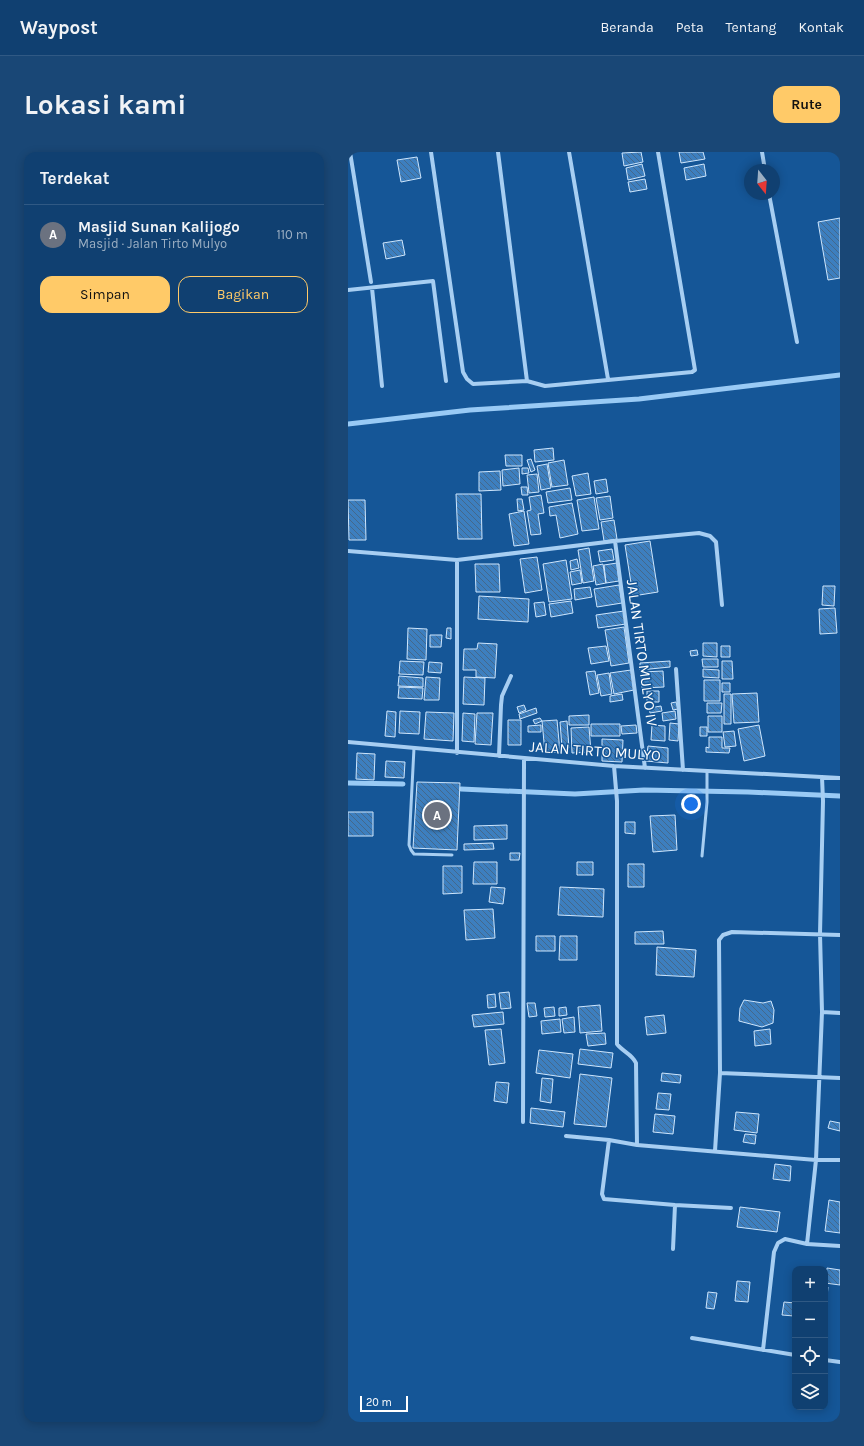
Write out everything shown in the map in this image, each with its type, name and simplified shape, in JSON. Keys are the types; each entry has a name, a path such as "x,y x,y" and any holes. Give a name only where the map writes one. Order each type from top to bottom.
{"street":[{"path":"350,152 370,282"},
{"path":"431,152 463,372 467,379 473,384 527,381 545,386 692,372 695,370 658,152"},
{"path":"498,152 527,381"},
{"path":"569,152 608,379"},
{"path":"762,152 764,164"},
{"path":"770,200 797,342"},
{"path":"348,290 433,281 446,381"},
{"path":"372,288 382,386"},
{"path":"348,551 457,560 615,541 699,533 710,536 716,542 722,605"},
{"name":"JALAN TIRTO MULYO IV","path":"615,541 645,768"},
{"path":"457,560 457,752"},
{"path":"676,669 683,770"},
{"path":"499,756 502,696 510,676"},
{"name":"JALAN TIRTO MULYO","path":"348,742 614,766 840,778"},
{"path":"523,1122 524,758"},
{"path":"614,766 617,801 617,1044 634,1057 636,1063 637,1145"},
{"path":"807,1244 816,1160 822,1012 820,934 823,802 822,777"},
{"path":"715,1151 720,1073 719,940 723,935 732,932 840,935"},
{"path":"822,1012 840,1013"},
{"path":"720,1073 840,1078"},
{"path":"566,1136 609,1140 637,1145 816,1160 840,1160"},
{"path":"609,1140 602,1194 604,1199 731,1208"},
{"path":"673,1249 675,1205"},
{"path":"763,1350 774,1252 778,1242 785,1239 807,1244 840,1246"},
{"path":"692,1338 792,1355"},
{"path":"828,1360 840,1362"}],"lane":[{"path":"414,748 409,845 414,854 452,855"},
{"path":"702,856 707,797 707,771"}],"building":[{"path":"641,152 643,162 624,166 622,153"},
{"path":"679,152 703,152 705,159 681,163"},
{"path":"417,157 421,178 401,182 397,160"},
{"path":"642,164 645,176 628,180 626,168"},
{"path":"704,164 706,176 686,180 684,168"},
{"path":"645,179 647,189 630,192 628,182"},
{"path":"840,218 840,278 828,280 818,222"},
{"path":"402,240 405,255 386,259 383,243"},
{"path":"553,448 554,460 535,462 534,450"},
{"path":"505,455 522,455 522,466 506,466"},
{"path":"531,459 535,470 531,472 527,460"},
{"path":"564,460 568,485 552,487 548,463"},
{"path":"547,464 551,488 541,490 537,466"},
{"path":"519,468 520,484 503,486 502,470"},
{"path":"522,468 528,468 529,473 522,474"},
{"path":"500,471 501,490 479,491 479,472"},
{"path":"588,473 591,494 576,496 572,476"},
{"path":"537,474 539,492 529,493 527,475"},
{"path":"606,479 608,492 596,494 594,481"},
{"path":"521,487 527,487 528,495 522,495"},
{"path":"570,488 572,500 548,503 546,492"},
{"path":"456,494 481,494 482,539 458,539"},
{"path":"541,495 544,513 538,514 541,534 531,535 527,511 531,510 529,497"},
{"path":"610,496 613,518 600,520 596,498"},
{"path":"594,497 599,529 582,531 577,500"},
{"path":"517,499 522,499 524,510 518,511"},
{"path":"348,500 365,500 366,540 349,540"},
{"path":"572,503 578,534 560,538 556,515 550,516 549,507"},
{"path":"524,511 529,544 514,546 509,514"},
{"path":"614,520 617,539 604,541 601,522"},
{"path":"650,541 658,592 633,596 625,545"},
{"path":"589,548 594,581 583,583 578,550"},
{"path":"612,549 614,560 600,562 598,551"},
{"path":"537,557 542,590 525,593 520,559"},
{"path":"577,559 579,568 571,570 570,561"},
{"path":"566,560 572,599 549,602 543,564"},
{"path":"617,563 619,581 606,583 604,565"},
{"path":"475,564 499,564 500,592 476,592"},
{"path":"603,564 606,583 596,585 593,566"},
{"path":"580,570 582,583 572,585 570,572"},
{"path":"619,585 622,603 597,607 594,589"},
{"path":"823,586 835,586 834,606 822,605"},
{"path":"590,587 592,597 575,600 574,589"},
{"path":"479,596 529,599 528,622 478,619"},
{"path":"571,601 573,613 551,617 549,604"},
{"path":"544,602 546,615 536,617 534,603"},
{"path":"835,608 837,633 820,634 819,609"},
{"path":"624,611 626,624 598,628 596,615"},
{"path":"624,627 629,663 611,666 605,630"},
{"path":"408,628 427,629 426,660 407,659"},
{"path":"447,628 451,628 451,639 446,638"},
{"path":"430,635 442,635 441,647 430,647"},
{"path":"478,643 497,644 495,678 476,677 476,670 463,670 464,649 477,649"},
{"path":"703,643 717,643 717,657 703,656"},
{"path":"606,646 609,661 591,664 588,648"},
{"path":"721,646 730,646 730,657 721,657"},
{"path":"697,650 698,655 691,656 690,651"},
{"path":"702,659 718,659 718,667 703,667"},
{"path":"400,661 424,662 423,675 399,674"},
{"path":"670,661 670,667 640,670 640,663"},
{"path":"722,661 732,661 733,679 722,679"},
{"path":"429,662 442,663 441,673 428,672"},
{"path":"703,669 719,670 719,678 703,677"},
{"path":"631,670 634,690 614,694 610,673"},
{"path":"595,671 599,693 590,695 586,672"},
{"path":"663,671 664,687 642,688 642,672"},
{"path":"609,673 612,694 601,696 597,675"},
{"path":"399,676 423,678 423,687 398,686"},
{"path":"426,677 440,678 439,700 424,700"},
{"path":"464,677 485,678 484,705 463,704"},
{"path":"704,680 720,680 720,701 704,701"},
{"path":"722,683 730,683 730,692 722,692"},
{"path":"399,687 423,688 422,699 398,698"},
{"path":"647,691 659,691 659,702 647,702"},
{"path":"757,693 759,722 734,723 732,694"},
{"path":"622,694 623,700 610,702 610,696"},
{"path":"724,694 731,694 731,724 724,724"},
{"path":"676,702 678,709 673,710 671,703"},
{"path":"707,703 722,703 721,713 707,713"},
{"path":"524,705 526,710 519,713 517,707"},
{"path":"661,706 662,711 650,713 649,708"},
{"path":"536,708 537,713 520,719 519,714"},
{"path":"387,711 396,712 395,737 385,736"},
{"path":"400,711 420,712 419,734 399,733"},
{"path":"675,711 676,719 663,721 662,713"},
{"path":"426,712 454,713 453,741 424,739"},
{"path":"463,713 475,714 474,742 462,741"},
{"path":"477,713 493,713 491,745 475,744"},
{"path":"589,715 589,725 569,725 569,716"},
{"path":"708,716 722,716 722,732 708,732"},
{"path":"540,718 542,721 535,724 533,720"},
{"path":"508,720 521,720 521,745 508,745"},
{"path":"557,720 560,752 545,753 542,721"},
{"path":"567,721 569,748 562,748 560,722"},
{"path":"670,723 679,724 678,741 669,740"},
{"path":"591,724 620,724 620,736 591,736"},
{"path":"541,725 541,732 528,732 528,726"},
{"path":"636,725 637,733 622,734 621,726"},
{"path":"652,725 665,726 665,741 651,740"},
{"path":"759,725 765,756 744,761 738,729"},
{"path":"589,727 591,752 572,753 571,728"},
{"path":"700,727 707,727 707,736 700,736"},
{"path":"734,731 736,746 725,747 723,732"},
{"path":"709,737 722,737 722,748 730,748 729,753 706,752 706,747 709,748"},
{"path":"602,739 623,740 622,762 602,761"},
{"path":"648,746 668,748 668,763 646,761"},
{"path":"357,753 375,754 374,780 356,779"},
{"path":"386,761 405,762 404,778 385,777"},
{"path":"417,782 460,783 457,850 413,848"},
{"path":"348,812 373,812 373,836 348,836"},
{"path":"675,815 677,850 653,852 650,816"},
{"path":"625,822 635,822 635,834 625,833"},
{"path":"507,825 507,839 474,840 474,826"},
{"path":"493,843 494,849 464,850 464,844"},
{"path":"510,853 520,853 519,860 510,860"},
{"path":"474,862 497,862 497,884 473,884"},
{"path":"577,862 593,862 593,875 577,875"},
{"path":"628,864 644,864 644,887 628,887"},
{"path":"443,866 462,866 462,893 443,894"},
{"path":"491,887 505,888 503,904 489,902"},
{"path":"560,887 604,889 603,917 558,915"},
{"path":"493,909 495,938 466,940 464,910"},
{"path":"663,931 664,944 635,944 635,932"},
{"path":"536,936 555,936 555,951 536,951"},
{"path":"560,936 577,936 577,960 559,960"},
{"path":"657,947 696,950 694,977 656,975"},
{"path":"509,992 511,1008 501,1009 499,993"},
{"path":"495,994 496,1007 488,1008 487,995"},
{"path":"744,1000 763,1003 771,1001 774,1010 773,1023 762,1027 739,1021 740,1008"},
{"path":"527,1003 535,1003 537,1016 529,1017"},
{"path":"600,1005 602,1031 580,1033 578,1007"},
{"path":"554,1007 555,1016 545,1017 544,1008"},
{"path":"566,1007 567,1015 559,1016 559,1008"},
{"path":"503,1012 504,1024 474,1027 472,1015"},
{"path":"664,1015 666,1033 647,1035 645,1017"},
{"path":"574,1017 575,1032 564,1033 562,1019"},
{"path":"560,1019 561,1032 542,1034 541,1021"},
{"path":"501,1029 505,1063 489,1065 485,1030"},
{"path":"770,1029 771,1044 755,1046 754,1031"},
{"path":"605,1033 606,1044 588,1046 586,1034"},
{"path":"580,1049 613,1053 611,1068 578,1064"},
{"path":"539,1050 573,1054 570,1078 536,1073"},
{"path":"662,1073 681,1075 680,1083 661,1081"},
{"path":"580,1074 612,1078 606,1127 574,1124"},
{"path":"542,1078 553,1079 551,1103 540,1101"},
{"path":"496,1082 509,1083 507,1103 494,1101"},
{"path":"658,1093 671,1094 669,1110 656,1109"},
{"path":"531,1108 565,1112 563,1127 530,1123"},
{"path":"736,1112 759,1114 757,1133 734,1130"},
{"path":"655,1114 675,1116 673,1134 653,1132"},
{"path":"830,1121 840,1123 840,1131 828,1128"},
{"path":"745,1134 756,1135 755,1144 743,1142"},
{"path":"775,1164 791,1166 790,1181 773,1179"},
{"path":"829,1200 840,1202 840,1233 825,1231"},
{"path":"740,1207 780,1212 777,1232 737,1227"},
{"path":"828,1268 840,1270 840,1285 828,1283"},
{"path":"737,1281 750,1282 748,1302 735,1301"},
{"path":"708,1292 717,1293 714,1309 706,1308"},
{"path":"784,1302 792,1303 792,1316 782,1315"}],"waterway":[{"path":"348,424 470,410 639,399 840,375"},
{"path":"348,783 403,784"},
{"path":"461,789 575,794 644,790 840,796"}],"place":[{"name":"Masjid Sunan Kalijogo","path":"437,815"}]}
